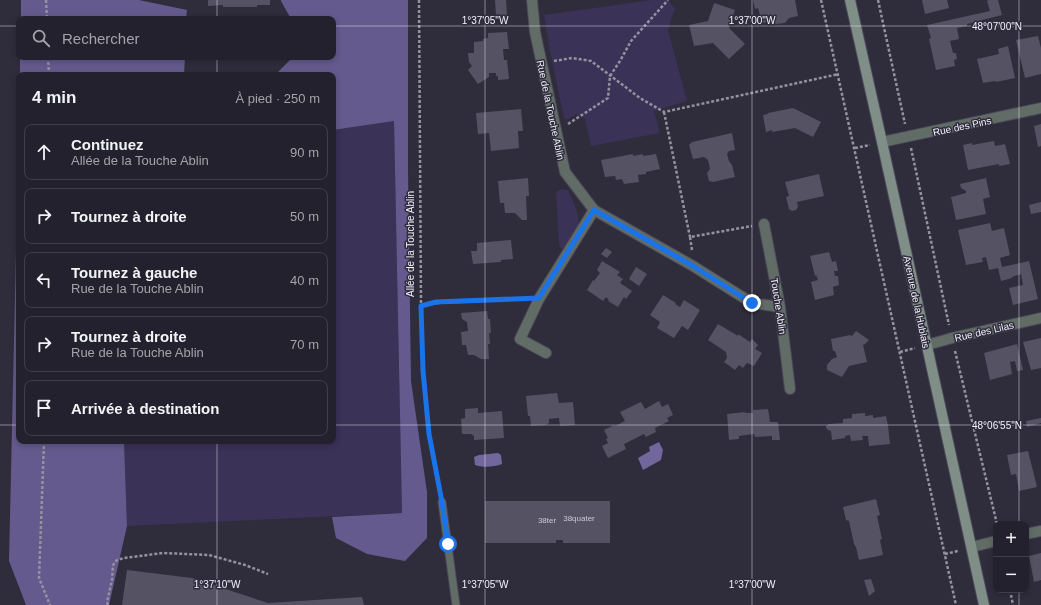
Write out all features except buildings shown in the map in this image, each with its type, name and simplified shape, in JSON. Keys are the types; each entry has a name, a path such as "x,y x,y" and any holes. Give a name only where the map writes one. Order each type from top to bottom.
{"street":[{"name":"Rue de la Touche Ablin","path":"532,0 535,32 564,172 594,210 693,266 752,303 780,307"},
{"name":"Avenue de la Hublais","path":"850,0 984,605"},
{"name":"Rue des Pins","path":"882,142 908,138 1041,108"},
{"path":"546,353 520,339 539,298 594,210"},
{"name":"Touche Ablin","path":"764,224 780,307 790,389"},
{"name":"Rue des Lilas","path":"927,345 1041,318"},
{"path":"1029,533 1041,530"},
{"path":"972,547 993,542"}],"lane":[{"path":"442,502 456,605"}],"path":[{"path":"46,0 47,16"},
{"name":"Allée de la Touche Ablin","path":"419,0 421,306 423,371 429,434 442,502"},
{"path":"555,131 608,98 610,76 631,41 668,0"},
{"path":"822,0 956,605"},
{"path":"878,0 952,338 996,521"},
{"path":"542,63 572,58 591,61 640,98 664,112 838,74"},
{"path":"48,60 49,72"},
{"path":"664,112 690,237 693,266"},
{"path":"690,237 764,224"},
{"path":"421,306 436,302 539,298"},
{"path":"44,444 39,578 50,605"},
{"path":"108,605 113,565 117,560 124,558 163,553 209,555 245,565 268,574"},
{"path":"1011,593 1013,605"}],"shaded area":[{"path":"21,0 139,0 187,10 186,16 21,16"},
{"path":"408,0 408,170 411,381 427,492 427,538 405,561 367,554 336,538 332,517 402,513 394,121 336,130 336,72 278,72 290,60 336,60 336,16 289,16 281,1"},
{"path":"652,0 668,0 675,8 668,30 687,101 654,111 660,133 591,146 585,119 576,114 569,119 564,118 544,15"},
{"path":"20,60 185,60 184,72 20,72"},
{"path":"394,121 402,513 127,526 124,444 336,444 336,130"},
{"path":"561,189 568,190 576,209 579,224 577,231 565,251 559,245 556,192"},
{"path":"16,250 16,444 124,444 127,526 109,605 26,605 9,561"},
{"path":"659,442 663,450 661,460 643,470 638,458 650,451 649,447"},
{"path":"498,453 501,455 502,464 488,467 475,465 474,457"}],"route":[{"path":"448,544 442,502 429,434 423,371 421,306 436,302 539,298 594,210 693,266 752,303"}]}
